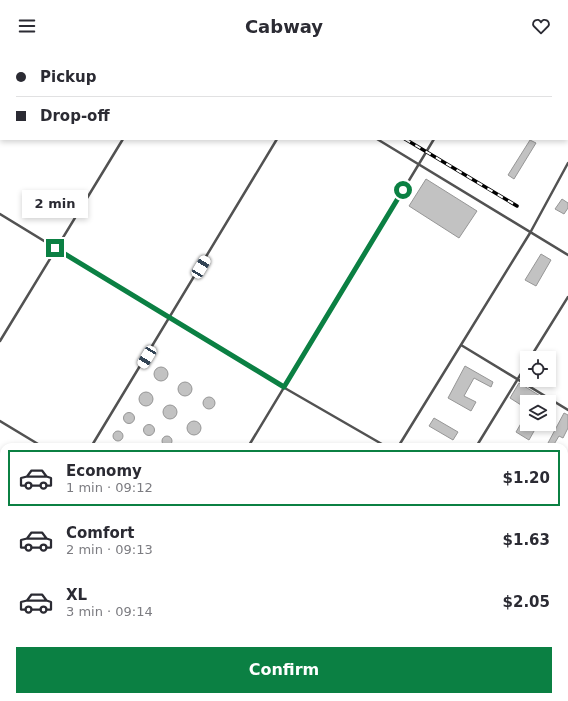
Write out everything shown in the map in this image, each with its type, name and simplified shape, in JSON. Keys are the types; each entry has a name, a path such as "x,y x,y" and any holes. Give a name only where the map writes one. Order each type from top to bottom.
{"lane":[{"path":"0,341 55,248 122,140"},
{"path":"93,443 276,140"},
{"path":"379,140 568,255"},
{"path":"250,443 433,140"},
{"path":"400,443 530,233 568,163"},
{"path":"0,214 284,387 380,443"},
{"path":"534,351 568,297"},
{"path":"461,345 568,410"},
{"path":"478,443 520,376"},
{"path":"0,421 36,443"}],"building":[{"path":"530,140 536,143 514,179 508,175"},
{"path":"426,179 477,211 459,238 409,206"},
{"path":"562,199 568,203 568,208 564,214 555,209"},
{"path":"541,254 551,260 536,286 525,280"},
{"path":"465,366 493,382 491,387 474,378 464,396 476,402 471,411 448,398"},
{"path":"158,367 164,367 168,371 168,377 164,381 158,381 154,377 154,371"},
{"path":"185,382 190,384 192,389 190,394 185,396 180,394 178,389 180,384"},
{"path":"519,383 520,387 526,387 539,395 520,395 520,404 510,398"},
{"path":"143,392 149,392 153,396 153,402 149,406 143,406 139,402 139,396"},
{"path":"207,397 211,397 215,403 211,409 207,409 203,405 203,401"},
{"path":"167,405 173,405 177,409 177,415 173,419 167,419 163,415 163,409"},
{"path":"127,413 131,413 133,414 133,422 127,423 124,420 124,416"},
{"path":"564,413 568,415 568,428 563,438 559,436 555,443 548,443 554,431 556,431 556,428"},
{"path":"434,418 458,432 453,440 429,426"},
{"path":"194,421 199,423 201,428 199,433 194,435 189,433 187,428 189,423"},
{"path":"147,425 151,425 153,426 153,434 147,435 144,432 144,428"},
{"path":"520,425 520,431 534,431 529,440 516,432"},
{"path":"116,431 120,431 122,432 122,440 116,441 113,438 113,434"},
{"path":"165,436 169,436 172,439 172,443 162,443 162,439"}],"railway":[{"path":"407,140 517,206"}],"route":[{"path":"55,248 284,387 403,190"}]}
